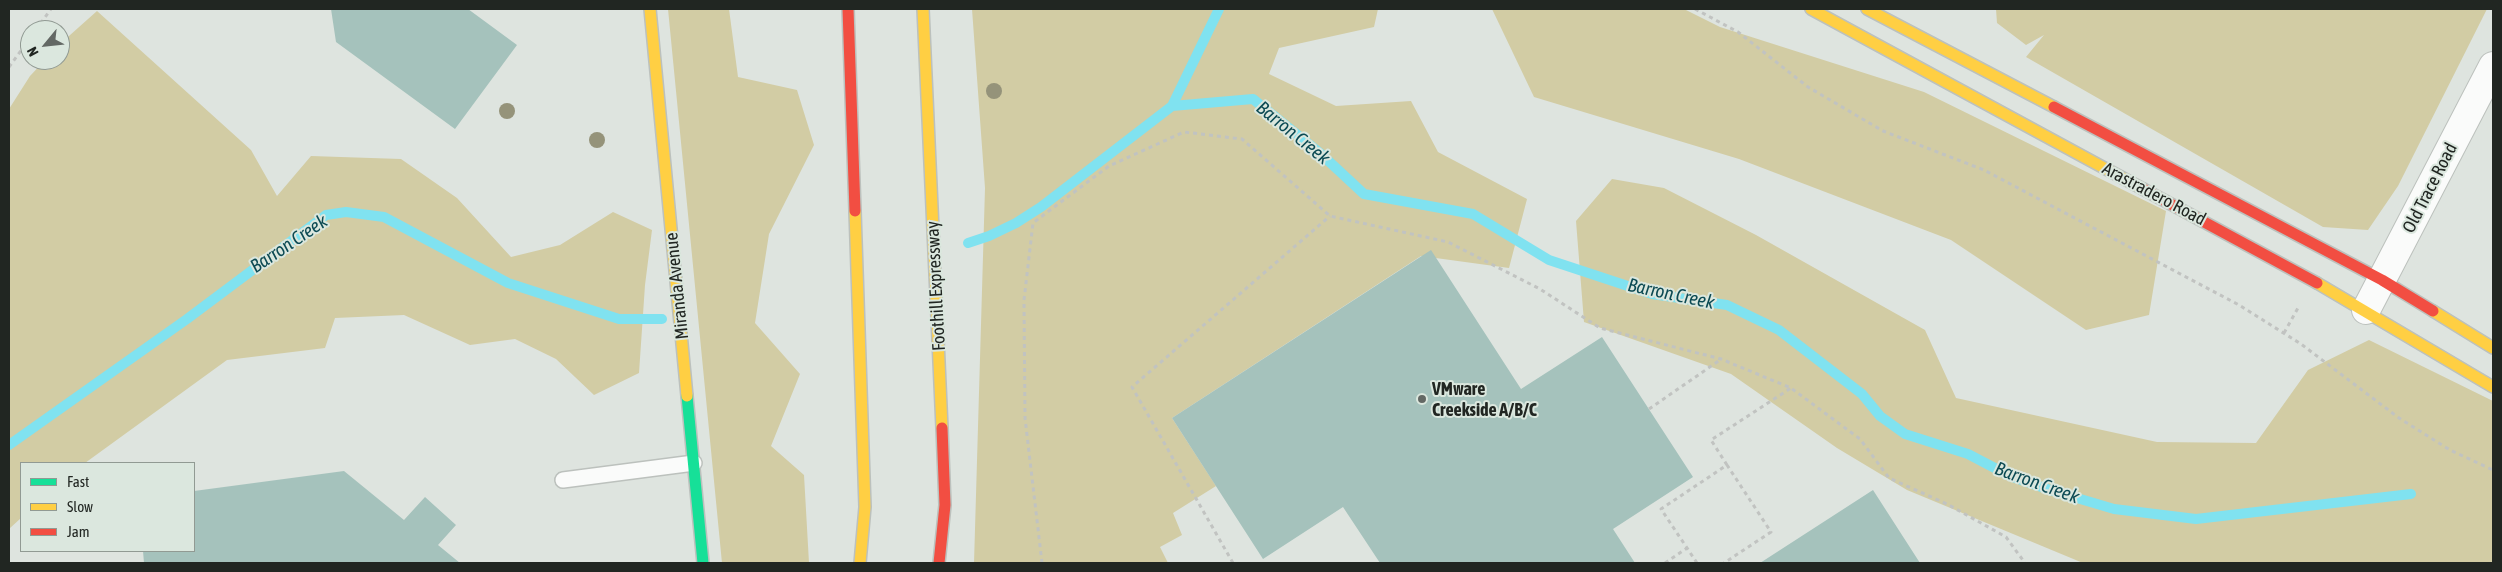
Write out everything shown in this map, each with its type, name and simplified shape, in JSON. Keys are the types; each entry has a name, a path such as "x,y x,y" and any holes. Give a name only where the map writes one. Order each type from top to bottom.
{"main road":[{"name":"Miranda Avenue","path":"650,9 703,563"},
{"path":"848,9 865,506 860,563"},
{"name":"Foothill Expressway","path":"923,9 945,505 939,563"},
{"name":"Arastradero Road","path":"1811,9 2366,310 2493,387"},
{"name":"Arastradero Road","path":"1867,9 2382,280 2493,348"}],"street":[{"name":"Old Trace Road","path":"2366,310 2493,66"}],"lane":[{"path":"563,480 694,464"}],"path":[{"path":"43,20 51,9"},
{"path":"1695,9 1738,32 1808,87 1883,131 1984,170 2239,305 2284,333 2399,418 2450,450 2493,470"},
{"path":"9,67 20,52"},
{"path":"1042,563 1025,418 1024,300 1033,223 1110,166 1184,132 1242,139 1330,216 1448,242 1540,289 1600,328 1721,360 1791,388 1860,439 1889,478 1947,504 2006,538 2025,563"},
{"path":"1233,563 1132,387 1330,216"},
{"path":"2284,333 2300,303"},
{"path":"1649,409 1721,360"},
{"path":"1724,563 1771,532 1711,440 1791,388"},
{"path":"1697,563 1661,510 1727,465"},
{"path":"1664,563 1687,548"}],"shaded area":[{"path":"668,9 729,9 738,77 797,90 814,145 769,234 755,323 800,374 771,446 804,475 809,563 722,563"},
{"path":"972,9 1378,9 1374,27 1279,48 1269,74 1336,106 1411,101 1438,152 1527,199 1509,268 1421,256 1172,418 1216,486 1173,513 1182,535 1160,547 1168,563 974,563 985,188"},
{"path":"1492,9 1684,9 1720,27 1924,92 2166,211 2149,315 2086,330 1951,240 1739,159 1534,97"},
{"path":"1996,9 2487,9 2398,186 2368,230 2323,227 2026,57 2044,35 2026,45 1997,23"},
{"path":"97,11 251,150 277,196 311,156 401,159 457,198 511,257 560,245 613,212 652,230 645,285 639,373 594,395 556,359 515,339 470,345 404,315 335,318 325,348 227,360 86,462 20,462 20,519 9,529 9,109 36,70 70,70 70,35"},
{"path":"1612,179 1664,188 1756,235 1925,330 1956,398 2157,442 2256,443 2308,370 2369,340 2493,401 2493,563 2083,563 1907,490 1837,448 1731,374 1584,322 1576,221"}],"building":[{"path":"331,9 468,9 517,45 455,129 336,42"},
{"name":"VMware Creekside A/B/C","path":"1431,250 1521,389 1602,337 1693,477 1613,529 1635,563 1380,563 1343,507 1263,559 1172,418"},
{"path":"344,471 404,520 425,497 456,525 438,545 460,563 144,563 143,552 195,552 195,491"},
{"path":"1873,490 1920,563 1760,563"}],"waterway":[{"path":"1172,106 1219,9"},
{"name":"Barron Creek","path":"968,243 989,236 1016,223 1041,207 1172,106 1253,99 1321,154 1364,194 1473,214 1549,260 1652,294 1727,305 1779,330 1862,394 1880,416 1905,434 1968,454 2010,476 2050,490 2114,509 2196,519 2411,494"},
{"name":"Barron Creek","path":"9,445 187,319 326,215 346,212 384,217 508,283 619,319 662,319"}],"traffic: fast":[{"path":"687,396 703,563"}],"traffic: slow":[{"path":"650,9 687,396"},
{"path":"923,9 942,428"},
{"path":"1811,9 2143,189"},
{"path":"1867,9 2054,107"},
{"path":"855,211 865,507 860,563"},
{"path":"2317,283 2493,387"},
{"path":"2433,311 2493,348"}],"traffic: jam":[{"path":"848,9 855,211"},
{"path":"2054,107 2382,280 2433,311"},
{"path":"2143,189 2317,283"},
{"path":"939,563 945,505 942,428"}],"place":[{"name":"VMware Creekside A/B/C","path":"1422,399"}]}
